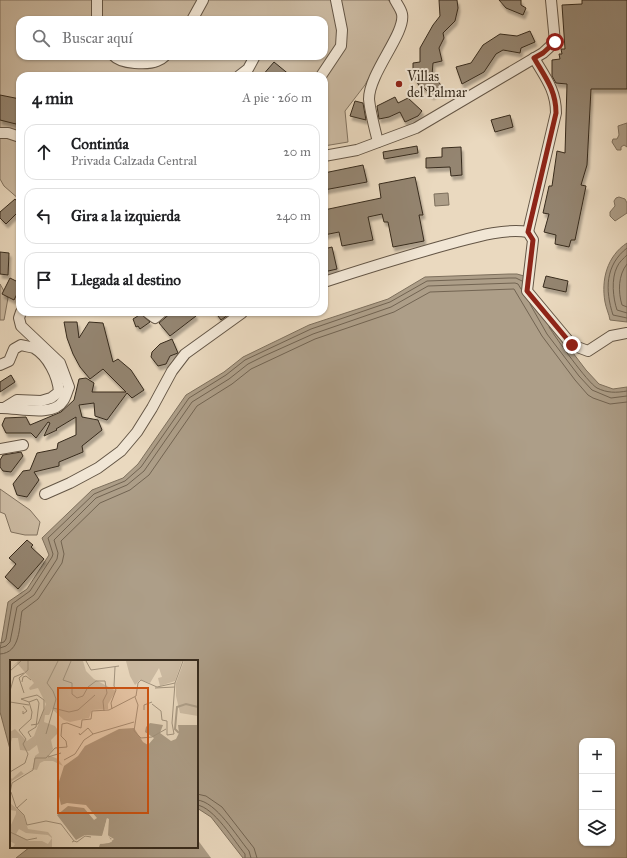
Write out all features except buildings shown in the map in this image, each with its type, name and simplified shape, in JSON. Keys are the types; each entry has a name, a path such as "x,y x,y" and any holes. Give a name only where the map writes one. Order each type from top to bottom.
{"street":[{"path":"97,0 97,16"},
{"path":"194,16 203,0"},
{"path":"324,72 341,46 342,30 336,0"},
{"path":"378,142 369,99 373,81 400,28 402,14 395,0"},
{"path":"328,155 357,150 416,128 543,53 555,42 551,0"},
{"path":"534,58 553,91 556,101 556,113 528,232 533,240 527,291 572,345 588,351 611,336 627,333"},
{"path":"122,60 130,63 156,62 159,60"},
{"path":"244,72 248,69 253,60"},
{"path":"0,132 16,136"},
{"path":"328,281 406,255 473,238 518,230 528,232"},
{"path":"2,408 34,411 53,409 63,403 69,387 60,363 21,326 20,316"},
{"path":"45,494 98,468 121,451 137,432 172,371 185,354 237,316"},
{"path":"0,365 9,361 14,349 21,345 34,348 48,361 59,384 59,392 51,398 41,401 17,400 2,408"},
{"path":"0,449 22,446"}],"shaded area":[{"path":"0,0 388,0 402,15 365,85 345,111 348,142 328,145 328,72 16,72 16,196 4,186 0,179"},
{"path":"0,284 8,298 4,320 0,320"},
{"path":"0,489 30,510 40,522 37,535 25,535 11,532 5,514 0,512"}],"water":[{"path":"627,123 627,147 624,145 621,147 621,150 617,150 612,142 613,139 617,139 619,135 618,126"},
{"path":"448,193 449,205 435,206 434,194"},
{"path":"619,197 625,199 627,203 627,213 615,221 610,216 610,212 615,206 614,201"},
{"path":"627,243 627,322 610,320 605,302 604,285 610,262 620,248"},
{"path":"517,274 524,276 554,328 586,370 599,384 613,389 627,387 627,858 243,858 211,817 198,809 198,660 10,660 10,749 0,712 0,649 8,602 27,589 49,555 42,538 92,490 123,478 138,464 186,395 224,372 243,357 309,325 388,299 425,277"},
{"path":"198,836 213,858 16,858 29,848 198,848"}],"pier":[{"path":"198,834 215,858 211,858 198,840"}],"place":[{"name":"Villas del Palmar","path":"399,84"}],"route":[{"path":"555,42 543,53 534,58 553,91 556,101 556,113 528,232 533,240 527,291 572,345"}]}
